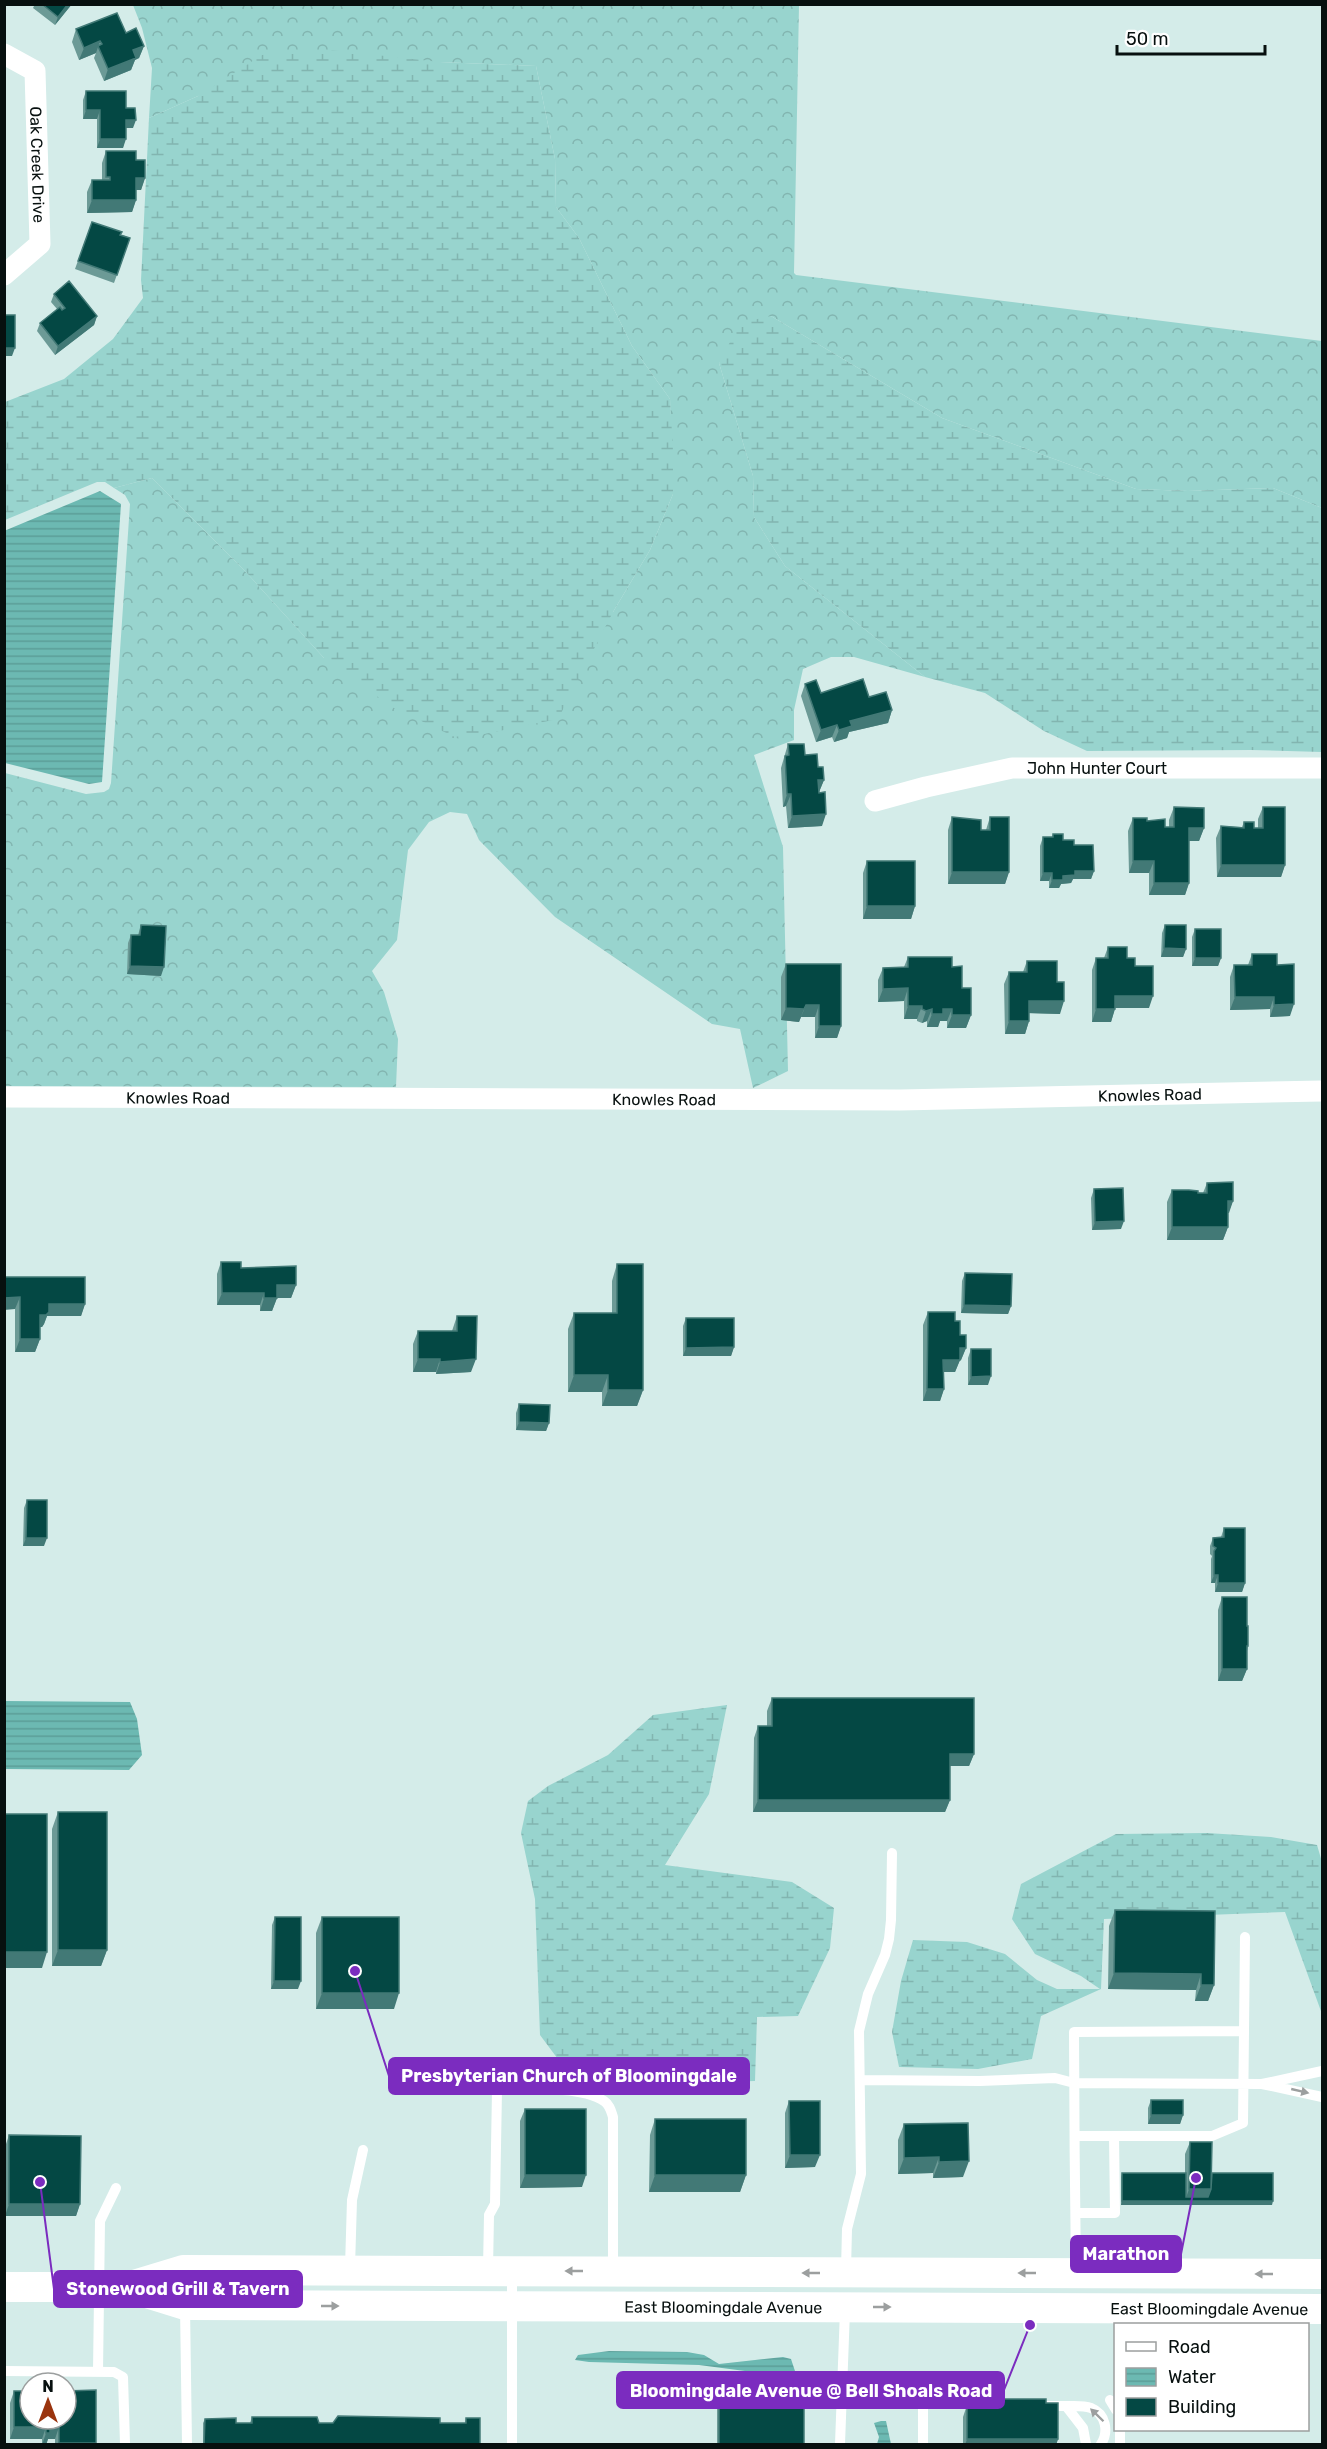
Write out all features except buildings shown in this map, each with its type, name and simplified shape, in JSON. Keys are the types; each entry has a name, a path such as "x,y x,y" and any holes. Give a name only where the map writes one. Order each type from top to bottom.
{"main road":[{"name":"East Bloomingdale Avenue","path":"4,2287 112,2287 183,2270 1323,2274"},
{"name":"East Bloomingdale Avenue","path":"112,2287 185,2305 1323,2308"}],"street":[{"name":"Oak Creek Drive","path":"4,54 35,71 40,244 4,275"},
{"name":"John Hunter Court","path":"875,801 1012,768 1323,768"},
{"name":"Knowles Road","path":"4,1097 900,1100 1323,1092"}],"lane":[{"path":"846,2273 847,2229 861,2174 859,2031 862,2013 885,1955 891,1920 892,1853"},
{"path":"1075,2136 1212,2136 1243,2123 1245,1937"},
{"path":"1076,2273 1074,2032 1244,2031"},
{"path":"860,2080 980,2081 1054,2078 1074,2083 1262,2084 1323,2071"},
{"path":"1262,2084 1323,2097"},
{"path":"512,2445 512,2306 500,2271 489,2215 495,2204 497,2090 569,2091 594,2097 608,2105 613,2117 613,2271"},
{"path":"1076,2213 1115,2213 1114,2136"},
{"path":"350,2271 352,2199 363,2150"},
{"path":"98,2372 112,2287 100,2221 116,2188"},
{"path":"185,2305 187,2445"},
{"path":"840,2445 846,2307"},
{"path":"4,2371 114,2372 123,2377 125,2445"},
{"path":"844,2380 923,2380 987,2405 1010,2406"},
{"path":"923,2380 923,2445"},
{"path":"1032,2406 1083,2406 1097,2412 1105,2422 1106,2428 1106,2435 1101,2445"},
{"path":"1066,2406 1083,2428 1086,2445"}],"green space":[{"path":"133,5 799,5 794,273 796,275 1322,341 1322,508 1273,488 1188,491 1136,489 942,418 771,316 719,363 753,476 754,517 785,566 925,677 854,657 831,657 803,669 794,710 794,740 754,755 783,847 788,1071 753,1088 740,1029 712,1024 555,917 479,840 467,814 450,812 429,822 408,850 397,940 372,971 384,992 398,1039 396,1087 5,1086 5,773 86,794 104,792 109,789 130,504 125,495 114,488 152,478 245,571 324,658 613,612 650,550 673,494 670,399 632,346 579,238 556,207 555,159 536,66 440,62 198,96 149,118 152,68 142,28"},
{"path":"330,50 440,62 536,66 555,159 556,207 579,238 632,346 670,399 673,494 650,550 613,612 558,719 459,739 392,707 324,658 245,571 152,478 114,488 105,482 97,482 5,520 5,402 64,379 113,339 143,298 141,280 149,118 198,96 262,55"},
{"path":"771,316 942,418 1136,489 1188,491 1273,488 1322,508 1322,752 1087,751 1044,731 985,693 925,677 785,566 754,517 753,476 719,363 740,323"},
{"path":"727,1705 709,1794 665,1865 792,1882 834,1908 830,1948 798,2016 757,2017 755,2081 578,2086 540,2035 535,1899 521,1833 528,1801 548,1786 608,1755 653,1715"},
{"path":"1207,1833 1271,1837 1317,1845 1322,1862 1322,2014 1285,1912 1104,1919 1101,1989 1041,2016 1032,2059 978,2069 899,2067 892,2032 901,1981 913,1940 967,1942 1005,1954 1037,1980 1057,1989 1100,1989 1081,1976 1035,1954 1012,1919 1021,1884 1116,1834"}],"water":[{"path":"100,491 121,504 102,782 89,784 5,763 4,531"},
{"path":"5,1701 130,1702 137,1719 142,1755 129,1770 5,1769"},
{"path":"609,2351 687,2352 704,2355 719,2364 783,2357 791,2359 795,2371 767,2374 699,2365 575,2360 578,2355"},
{"path":"886,2421 891,2444 877,2444 879,2437 874,2423"}],"place":[{"name":"Presbyterian Church of Bloomingdale","path":"355,1971"},
{"name":"Marathon","path":"1196,2178"},
{"name":"Stonewood Grill & Tavern","path":"40,2182"},
{"name":"Bloomingdale Avenue @ Bell Shoals Road","path":"1030,2325"}]}
